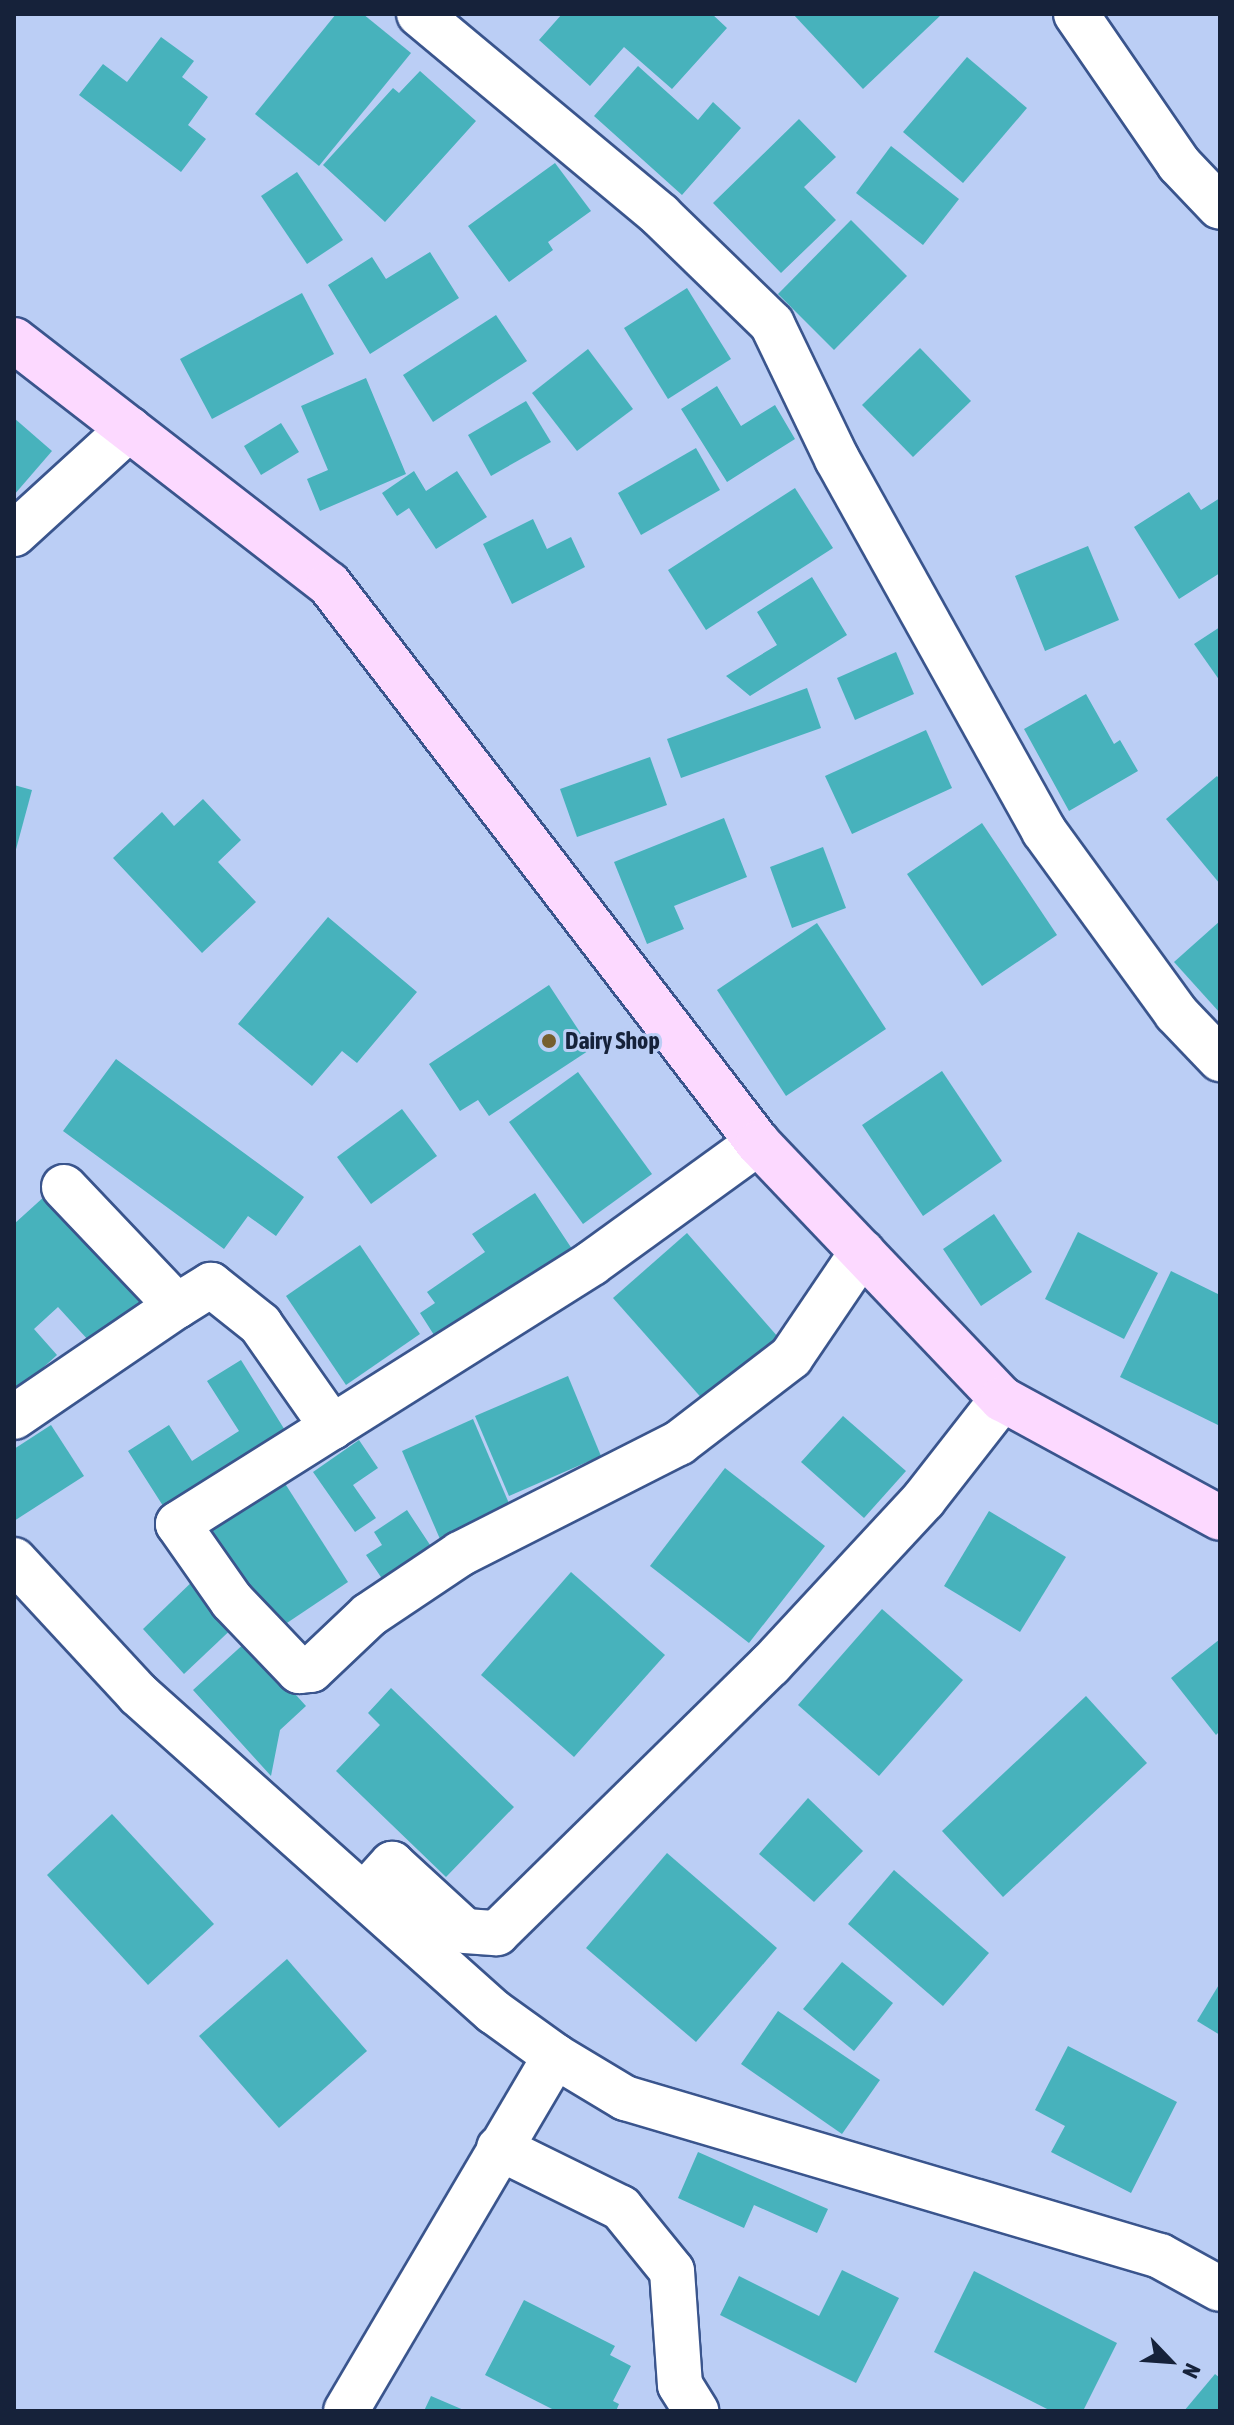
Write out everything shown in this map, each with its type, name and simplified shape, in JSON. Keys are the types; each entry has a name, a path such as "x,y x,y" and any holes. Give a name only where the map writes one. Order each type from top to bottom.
{"main road":[{"path":"14,340 329,584 758,1143 1002,1399 1220,1518"}],"street":[{"path":"1076,14 1179,164 1220,207"},
{"path":"432,17 660,215 772,324 845,472 1044,831 1176,1013 1220,1059"},
{"path":"14,534 129,429"},
{"path":"758,1143 592,1263 178,1524 232,1601 299,1671 311,1670 369,1615 460,1554 679,1443 791,1357 862,1252"},
{"path":"64,1187 177,1306"},
{"path":"14,1417 211,1285 260,1324 332,1427"},
{"path":"364,1895 392,1864 465,1931 497,1933 770,1665 924,1499 1002,1399"},
{"path":"14,1560 138,1694 494,2012 555,2056 625,2098 1160,2256 1220,2289"},
{"path":"346,2411 555,2056"},
{"path":"499,2148 621,2208 672,2271 680,2385 696,2411"}],"building":[{"path":"336,14 363,14 411,53 319,166 255,114"},
{"path":"562,14 712,14 727,28 672,89 624,47 590,86 539,40"},
{"path":"793,14 942,14 863,89"},
{"path":"161,37 194,61 182,77 208,97 188,125 206,139 181,172 79,95 103,64 127,82"},
{"path":"967,57 1027,108 963,183 903,132"},
{"path":"638,66 698,120 713,102 741,128 682,195 594,116"},
{"path":"420,71 476,121 385,222 323,165 393,88 399,93"},
{"path":"799,119 836,157 804,187 836,220 781,273 713,203"},
{"path":"891,146 959,199 923,245 856,193"},
{"path":"555,163 591,211 548,242 553,250 509,282 468,226"},
{"path":"297,172 343,240 307,264 261,196"},
{"path":"851,220 907,276 834,350 778,294"},
{"path":"430,252 459,298 370,354 328,285 372,257 386,279"},
{"path":"687,288 731,359 668,399 624,328"},
{"path":"302,293 334,354 212,419 180,359"},
{"path":"496,315 527,361 433,422 403,375"},
{"path":"920,348 971,401 913,457 862,405"},
{"path":"588,349 633,409 577,451 532,393"},
{"path":"366,378 406,474 320,511 307,479 328,470 301,406"},
{"path":"717,386 741,426 775,405 795,439 727,482 681,409"},
{"path":"526,401 551,442 491,476 468,435"},
{"path":"14,418 52,451 14,495"},
{"path":"281,423 299,452 261,475 244,446"},
{"path":"696,448 720,490 641,535 618,493"},
{"path":"414,471 426,491 457,471 487,517 436,549 409,508 397,516 382,493"},
{"path":"795,488 833,548 706,630 668,570"},
{"path":"1189,492 1201,510 1220,498 1220,573 1179,599 1134,527"},
{"path":"533,519 547,549 571,537 585,567 512,604 483,544"},
{"path":"1088,546 1119,620 1045,651 1015,576"},
{"path":"812,577 847,635 750,696 726,676 777,645 757,612"},
{"path":"1220,627 1220,681 1194,644"},
{"path":"896,652 914,694 855,720 837,678"},
{"path":"807,688 821,728 681,778 667,739"},
{"path":"1086,694 1114,744 1120,740 1138,771 1069,811 1024,729"},
{"path":"926,730 952,788 852,834 825,776"},
{"path":"650,757 667,805 577,837 560,789"},
{"path":"1217,776 1220,780 1220,884 1166,819"},
{"path":"14,785 32,790 15,853 14,853"},
{"path":"203,799 241,840 218,862 256,902 202,953 113,858 162,812 174,826"},
{"path":"724,818 747,877 674,906 684,929 647,944 614,862"},
{"path":"982,823 1057,935 982,986 907,874"},
{"path":"823,847 846,908 792,928 770,867"},
{"path":"328,917 417,992 357,1063 342,1051 312,1086 238,1024"},
{"path":"1220,921 1220,1013 1174,962"},
{"path":"817,923 886,1029 786,1096 717,990"},
{"path":"549,985 591,1049 489,1116 478,1100 460,1111 429,1064"},
{"path":"116,1059 304,1197 276,1236 248,1216 224,1249 63,1131"},
{"path":"942,1071 1002,1161 923,1216 862,1125"},
{"path":"578,1072 652,1174 583,1224 509,1122"},
{"path":"402,1109 437,1156 371,1204 337,1157"},
{"path":"535,1193 576,1255 441,1346 420,1313 435,1303 427,1292 485,1252 472,1234"},
{"path":"46,1195 149,1308 100,1353 58,1307 34,1329 57,1355 14,1394 14,1224"},
{"path":"994,1214 1032,1272 981,1306 943,1249"},
{"path":"1078,1232 1158,1273 1124,1339 1045,1299"},
{"path":"687,1233 778,1337 705,1402 613,1298"},
{"path":"360,1245 420,1334 346,1385 286,1296"},
{"path":"1171,1271 1220,1295 1220,1426 1120,1377"},
{"path":"241,1360 293,1443 172,1520 128,1451 169,1425 192,1461 239,1431 207,1381"},
{"path":"568,1376 601,1456 509,1496 475,1416"},
{"path":"843,1416 906,1471 864,1518 801,1462"},
{"path":"473,1419 514,1515 443,1546 402,1451"},
{"path":"51,1425 84,1476 14,1521 14,1449"},
{"path":"359,1440 378,1468 353,1485 376,1518 355,1532 313,1472"},
{"path":"725,1468 825,1546 749,1643 650,1566"},
{"path":"277,1471 348,1582 272,1633 199,1522"},
{"path":"407,1510 436,1554 387,1586 366,1555 382,1545 374,1532"},
{"path":"989,1511 1066,1557 1020,1632 944,1586"},
{"path":"571,1572 665,1655 574,1757 481,1675"},
{"path":"197,1577 239,1622 184,1674 143,1629"},
{"path":"882,1609 963,1680 879,1776 798,1705"},
{"path":"1220,1639 1220,1731 1216,1735 1171,1678"},
{"path":"247,1641 306,1706 280,1730 271,1776 193,1690"},
{"path":"391,1688 514,1807 446,1877 336,1771 380,1725 368,1713"},
{"path":"1086,1696 1147,1763 1003,1897 942,1831"},
{"path":"808,1798 863,1851 814,1902 759,1854"},
{"path":"112,1814 214,1924 148,1985 47,1875"},
{"path":"667,1853 777,1948 696,2042 586,1948"},
{"path":"894,1870 989,1953 943,2006 848,1924"},
{"path":"287,1959 367,2051 279,2128 199,2036"},
{"path":"842,1962 893,2003 854,2051 803,2009"},
{"path":"1220,1983 1220,2035 1197,2021"},
{"path":"778,2011 880,2080 842,2134 741,2064"},
{"path":"1068,2046 1177,2102 1131,2193 1051,2152 1065,2126 1035,2110"},
{"path":"698,2152 828,2209 817,2233 754,2205 744,2228 678,2198"},
{"path":"842,2270 899,2298 856,2383 720,2315 739,2276 819,2316"},
{"path":"974,2271 1117,2343 1083,2411 1051,2411 934,2352"},
{"path":"524,2300 615,2346 610,2355 631,2366 613,2401 619,2404 616,2411 556,2411 485,2375"},
{"path":"1215,2374 1220,2378 1220,2411 1184,2411"},
{"path":"431,2396 466,2411 424,2411"}],"place":[{"name":"Dairy Shop","path":"549,1041"}]}
